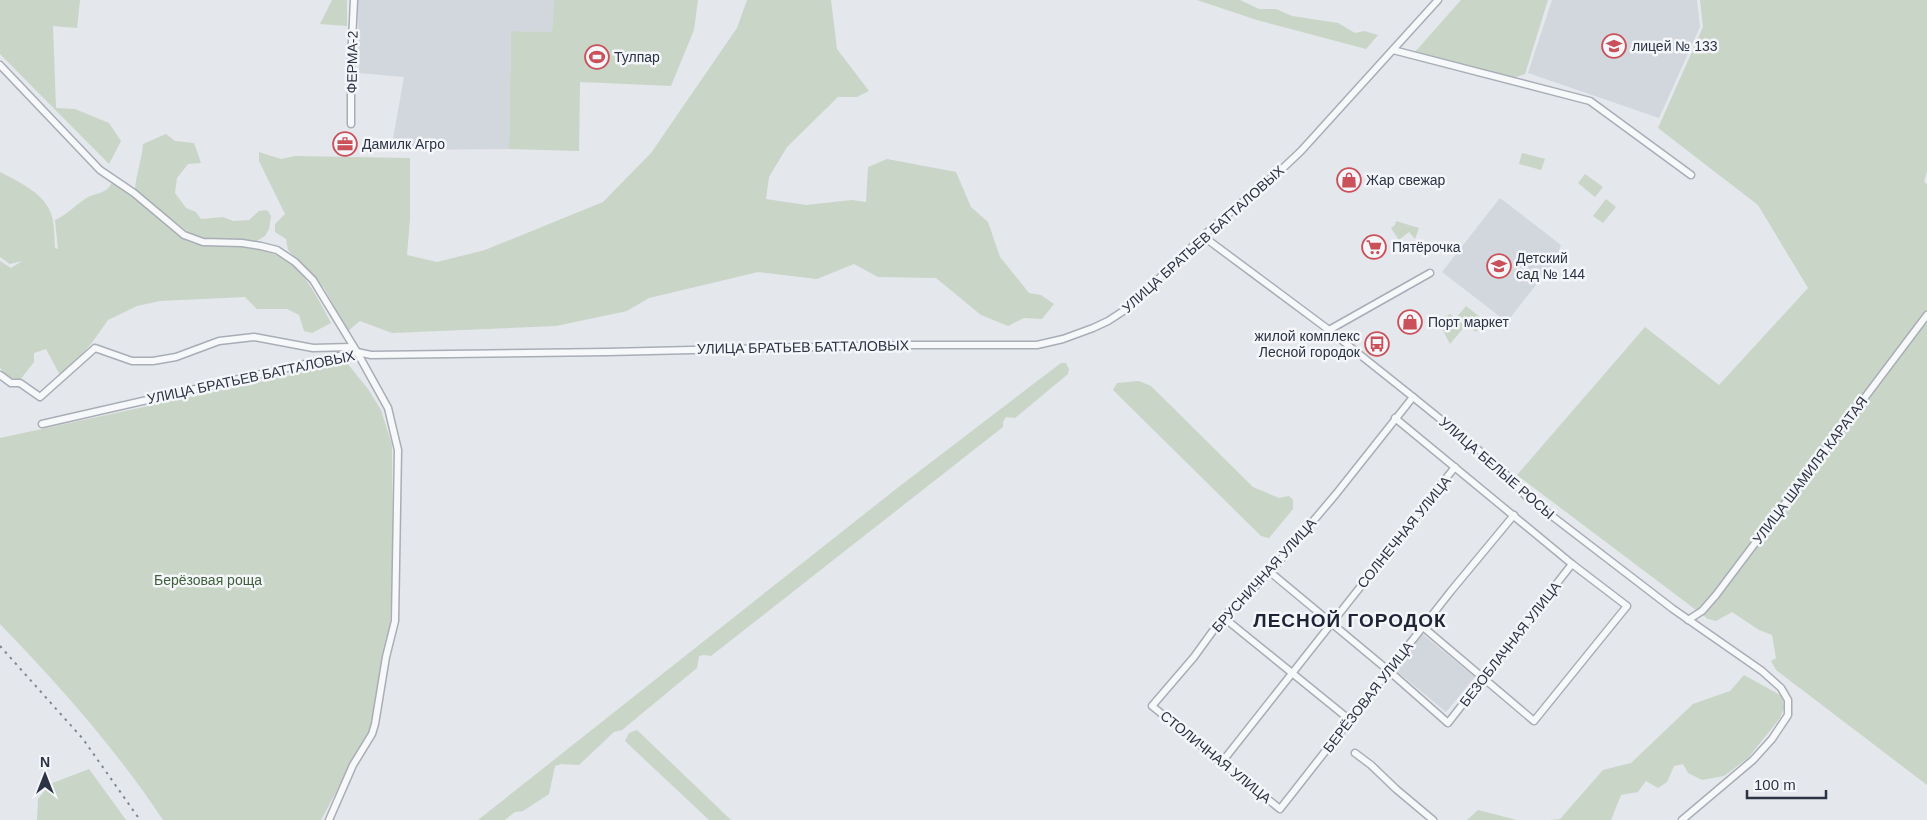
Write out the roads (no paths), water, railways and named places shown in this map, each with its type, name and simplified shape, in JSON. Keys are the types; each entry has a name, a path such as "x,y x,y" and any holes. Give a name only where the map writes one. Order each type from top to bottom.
{"street":[{"name":"ФЕРМА-2","path":"351,124 354,0"},
{"name":"УЛИЦА БРАТЬЕВ БАТТАЛОВЫХ","path":"42,424 355,349 371,355 608,352 1037,344 1063,339 1108,321 1128,308 1204,237 1301,152 1438,0"},
{"path":"1393,50 1590,102 1691,175"},
{"path":"0,65 100,170 134,193 184,235 202,242 242,243 261,246 277,250 295,262 313,280 388,408 398,450 395,622 386,657 372,734 353,765 329,820"},
{"name":"УЛИЦА БЕЛЫЕ РОСЫ","path":"1204,237 1329,330 1413,396 1496,465 1526,496 1688,620 1775,681 1781,688 1788,700 1788,715 1767,745 1753,760 1682,820"},
{"path":"1329,330 1430,273"},
{"name":"УЛИЦА ШАМИЛЯ КАРАТАЯ","path":"1688,620 1702,611 1716,595 1927,315"},
{"path":"0,376 11,382 20,383 40,397 95,348 132,360 153,360 176,357 219,341 254,336 313,348 355,349"},
{"name":"БРУСНИЧНАЯ УЛИЦА","path":"1152,706 1194,657 1223,617 1270,572 1336,494 1413,396"},
{"path":"1396,418 1572,564 1627,606 1534,721 1423,627"},
{"name":"СОЛНЕЧНАЯ УЛИЦА","path":"1222,762 1456,467"},
{"name":"БЕРЁЗОВАЯ УЛИЦА","path":"1280,809 1514,515"},
{"name":"БЕЗОБЛАЧНАЯ УЛИЦА","path":"1389,671 1448,723 1572,564"},
{"path":"1270,572 1389,671"},
{"path":"1223,617 1350,720"},
{"name":"СТОЛИЧНАЯ УЛИЦА","path":"1152,706 1280,809"},
{"path":"1355,753 1433,820"}],"railway":[{"path":"0,646 83,739 140,820"}],"place":[{"name":"лицей № 133","path":"1614,46"},
{"name":"Тулпар","path":"597,57"},
{"name":"Дамилк Агро","path":"345,144"},
{"name":"Жар свежар","path":"1349,180"},
{"name":"Пятёрочка","path":"1374,247"},
{"name":"Детский сад № 144","path":"1499,266"},
{"name":"Порт маркет","path":"1410,322"},
{"name":"жилой комплекс Лесной городок","path":"1377,344"}],"district":[{"name":"ЛЕСНОЙ ГОРОДОК","path":"1350,620"}],"park label":[{"name":"Берёзовая роща","path":"208,580"}]}
